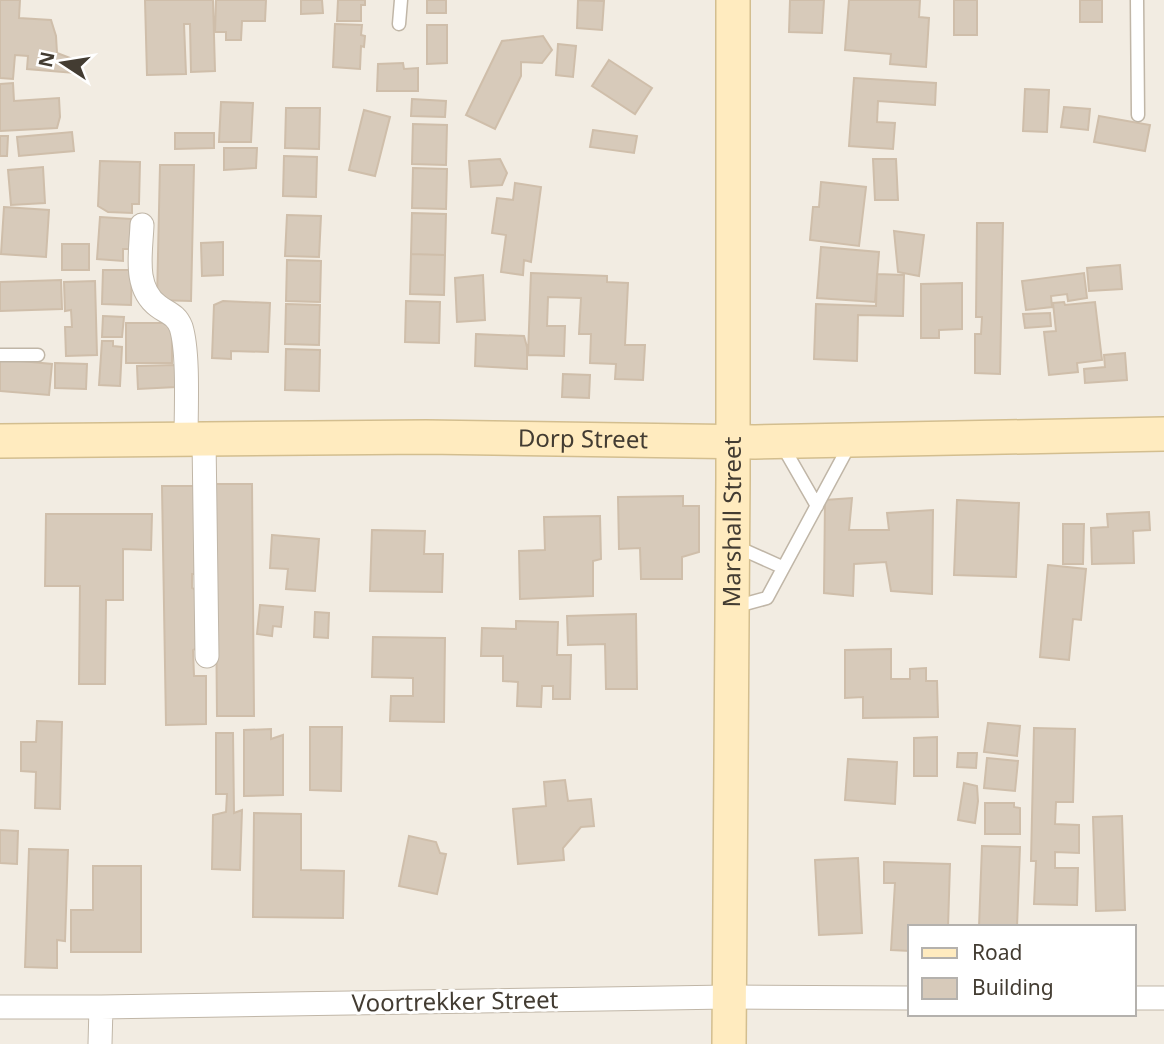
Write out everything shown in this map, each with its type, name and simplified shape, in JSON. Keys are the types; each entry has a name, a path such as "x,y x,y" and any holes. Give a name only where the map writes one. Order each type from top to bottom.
{"street":[{"name":"Marshall Street","path":"729,1044 733,0"},
{"path":"142,225 140,271 143,286 156,305 176,317 184,345 195,439 207,656"},
{"name":"Dorp Street","path":"0,441 426,437 780,442 1164,434"},
{"name":"Voortrekker Street","path":"0,1007 728,997 908,998"},
{"path":"1136,998 1164,998"},
{"path":"100,1044 101,1007"}],"lane":[{"path":"399,24 401,0"},
{"path":"1137,0 1138,115"},
{"path":"0,355 38,355"},
{"path":"732,607 767,598 852,440"},
{"path":"780,442 817,506"},
{"path":"733,545 782,567"}],"building":[{"path":"0,0 20,0 19,18 51,20 57,53 73,59 79,66 75,73 27,69 28,56 15,55 13,79 0,78"},
{"path":"145,0 213,0 215,71 191,72 190,24 184,24 186,74 147,75"},
{"path":"216,0 266,0 265,21 242,21 241,40 226,40 226,32 215,32"},
{"path":"301,0 322,0 323,13 301,14"},
{"path":"338,0 365,0 365,5 361,5 361,21 337,21"},
{"path":"427,0 446,0 446,13 427,13"},
{"path":"578,0 604,1 602,30 577,28"},
{"path":"790,0 824,0 822,33 789,32"},
{"path":"849,0 920,0 919,17 929,18 926,67 890,64 891,54 845,50"},
{"path":"954,0 977,0 977,35 954,35"},
{"path":"1080,0 1102,0 1102,22 1080,22"},
{"path":"335,24 362,25 361,35 365,36 364,47 361,46 360,69 333,67"},
{"path":"427,25 447,25 447,63 427,64"},
{"path":"543,36 552,50 542,63 521,62 521,76 495,129 466,115 502,41"},
{"path":"558,44 576,46 573,77 556,75"},
{"path":"609,60 652,88 635,114 592,86"},
{"path":"403,63 404,69 418,68 418,91 377,91 378,64"},
{"path":"854,78 936,83 935,105 878,101 877,122 895,123 893,149 849,146"},
{"path":"13,83 14,101 59,98 60,117 57,128 0,131 0,84"},
{"path":"1025,89 1049,90 1047,132 1023,131"},
{"path":"412,99 446,101 445,117 411,116"},
{"path":"221,102 253,103 251,142 219,142"},
{"path":"1064,107 1090,109 1088,130 1061,127"},
{"path":"286,108 320,108 319,149 285,148"},
{"path":"364,110 390,117 375,176 349,170"},
{"path":"1099,116 1150,125 1145,151 1094,142"},
{"path":"413,124 447,125 446,165 412,164"},
{"path":"593,130 637,136 634,153 590,147"},
{"path":"72,132 74,151 19,156 17,137"},
{"path":"175,133 214,133 214,148 175,149"},
{"path":"0,136 8,136 7,156 0,156"},
{"path":"224,148 257,148 256,168 224,170"},
{"path":"284,156 317,157 316,197 283,196"},
{"path":"500,159 507,173 502,185 471,187 469,161"},
{"path":"873,159 896,159 898,200 875,200"},
{"path":"100,161 140,162 139,204 132,204 132,213 108,212 98,206"},
{"path":"160,165 194,165 191,301 157,300"},
{"path":"43,167 45,203 11,205 8,170"},
{"path":"413,168 447,169 446,209 412,208"},
{"path":"821,182 866,187 859,246 810,240 813,207 819,207"},
{"path":"515,183 541,187 531,262 524,260 523,275 501,272 506,235 492,233 497,198 513,200"},
{"path":"4,207 49,210 46,257 1,254"},
{"path":"412,213 446,214 445,255 411,254"},
{"path":"287,215 321,216 319,257 285,256"},
{"path":"100,217 131,219 129,249 123,249 123,261 97,259"},
{"path":"977,223 1003,223 1000,374 975,373 975,334 981,334 982,317 976,317"},
{"path":"894,231 924,235 919,276 898,272"},
{"path":"223,242 223,275 202,276 201,243"},
{"path":"62,244 89,244 89,270 62,270"},
{"path":"821,247 879,252 875,302 817,298"},
{"path":"411,254 445,255 444,295 410,294"},
{"path":"287,260 321,261 320,302 286,301"},
{"path":"1120,265 1122,289 1089,291 1087,268"},
{"path":"103,270 132,270 131,305 102,304"},
{"path":"531,273 607,276 607,282 628,283 625,345 645,345 643,380 615,379 616,364 590,363 591,334 579,334 581,298 548,297 547,326 565,326 564,356 528,355"},
{"path":"1084,273 1087,298 1068,301 1067,294 1051,296 1052,307 1026,310 1022,281"},
{"path":"877,274 904,275 903,316 858,315 857,361 814,359 816,304 876,306"},
{"path":"483,275 485,320 457,322 455,278"},
{"path":"61,280 62,309 0,311 0,282"},
{"path":"95,281 97,355 66,356 65,327 72,327 71,310 65,311 64,282"},
{"path":"962,283 962,329 939,330 939,338 921,338 921,284"},
{"path":"223,301 270,303 268,352 231,351 231,359 212,358 214,305"},
{"path":"406,301 440,302 439,343 405,342"},
{"path":"1064,302 1065,305 1095,302 1102,360 1077,363 1078,372 1049,375 1044,332 1056,331 1053,303"},
{"path":"286,304 320,305 319,345 285,344"},
{"path":"1050,313 1051,326 1025,328 1023,314"},
{"path":"103,316 124,317 122,337 102,337"},
{"path":"126,323 172,323 172,363 126,363"},
{"path":"476,334 524,336 527,369 475,366"},
{"path":"102,341 113,341 113,346 122,347 120,386 99,385"},
{"path":"286,349 320,350 319,391 285,390"},
{"path":"1125,353 1127,380 1085,383 1084,369 1105,367 1104,355"},
{"path":"0,359 52,364 49,395 0,391"},
{"path":"55,363 87,364 86,389 55,388"},
{"path":"175,365 176,387 138,389 137,366"},
{"path":"563,374 590,375 589,398 562,397"},
{"path":"215,484 252,484 254,716 217,716"},
{"path":"162,486 205,486 201,574 192,574 192,588 198,591 201,646 193,650 194,676 206,676 206,724 166,725"},
{"path":"683,496 683,506 699,506 699,552 682,557 682,579 641,579 640,548 619,549 618,497"},
{"path":"852,498 849,530 889,530 887,513 933,510 932,594 891,591 886,562 854,564 853,596 824,593 825,500"},
{"path":"957,500 1019,503 1016,577 954,575"},
{"path":"1149,512 1150,530 1133,531 1134,563 1092,564 1091,528 1108,527 1107,514"},
{"path":"46,514 152,514 151,550 123,549 123,600 106,600 105,684 79,684 80,586 45,586"},
{"path":"600,516 601,559 593,561 593,596 520,599 519,551 545,550 544,517"},
{"path":"1063,524 1084,524 1083,564 1063,564"},
{"path":"372,530 425,531 424,554 443,554 442,592 370,591"},
{"path":"272,535 319,539 315,591 286,589 288,569 270,568"},
{"path":"1048,565 1086,569 1081,620 1073,619 1069,660 1040,657"},
{"path":"260,605 283,607 281,627 273,626 272,636 257,634"},
{"path":"315,612 329,613 328,638 314,637"},
{"path":"636,614 637,689 606,689 605,644 568,645 567,616"},
{"path":"516,621 558,622 557,655 571,655 570,699 553,699 553,686 542,686 541,707 517,706 518,682 503,681 503,656 481,656 482,628 516,629"},
{"path":"373,637 445,638 444,722 390,721 391,696 413,696 413,678 372,677"},
{"path":"891,649 891,679 910,679 910,669 926,668 926,681 937,681 938,717 863,718 863,697 845,698 845,650"},
{"path":"37,721 62,722 60,809 35,808 36,772 21,771 21,742 36,742"},
{"path":"988,723 1020,726 1017,756 984,752"},
{"path":"310,727 342,727 341,791 310,790"},
{"path":"1034,728 1075,729 1073,802 1056,802 1055,824 1079,825 1079,853 1055,852 1055,868 1078,868 1077,905 1034,904 1036,861 1031,861"},
{"path":"271,729 271,739 283,735 283,795 244,796 244,730"},
{"path":"216,733 233,733 234,813 242,810 240,870 212,869 213,815 226,812 227,794 216,794"},
{"path":"937,737 937,776 914,776 914,738"},
{"path":"958,753 977,753 976,768 957,767"},
{"path":"987,758 1018,761 1015,791 984,788"},
{"path":"848,759 897,762 895,804 845,800"},
{"path":"565,780 568,801 591,799 594,826 581,827 563,848 564,860 518,864 513,809 546,806 544,782"},
{"path":"964,783 977,786 975,823 958,820"},
{"path":"985,803 1014,803 1014,807 1020,808 1020,834 985,834"},
{"path":"254,813 301,814 301,870 344,871 343,918 253,917"},
{"path":"1122,816 1125,910 1096,911 1093,817"},
{"path":"0,830 18,831 17,864 0,863"},
{"path":"409,836 436,842 440,853 446,854 437,894 399,886"},
{"path":"982,846 1020,847 1017,925 979,925"},
{"path":"29,849 68,850 65,941 57,940 57,968 25,967"},
{"path":"858,858 862,933 819,935 815,860"},
{"path":"884,862 950,864 948,925 908,925 908,951 891,950 895,883 884,883"},
{"path":"93,866 141,866 141,952 71,952 71,910 93,910"}]}
